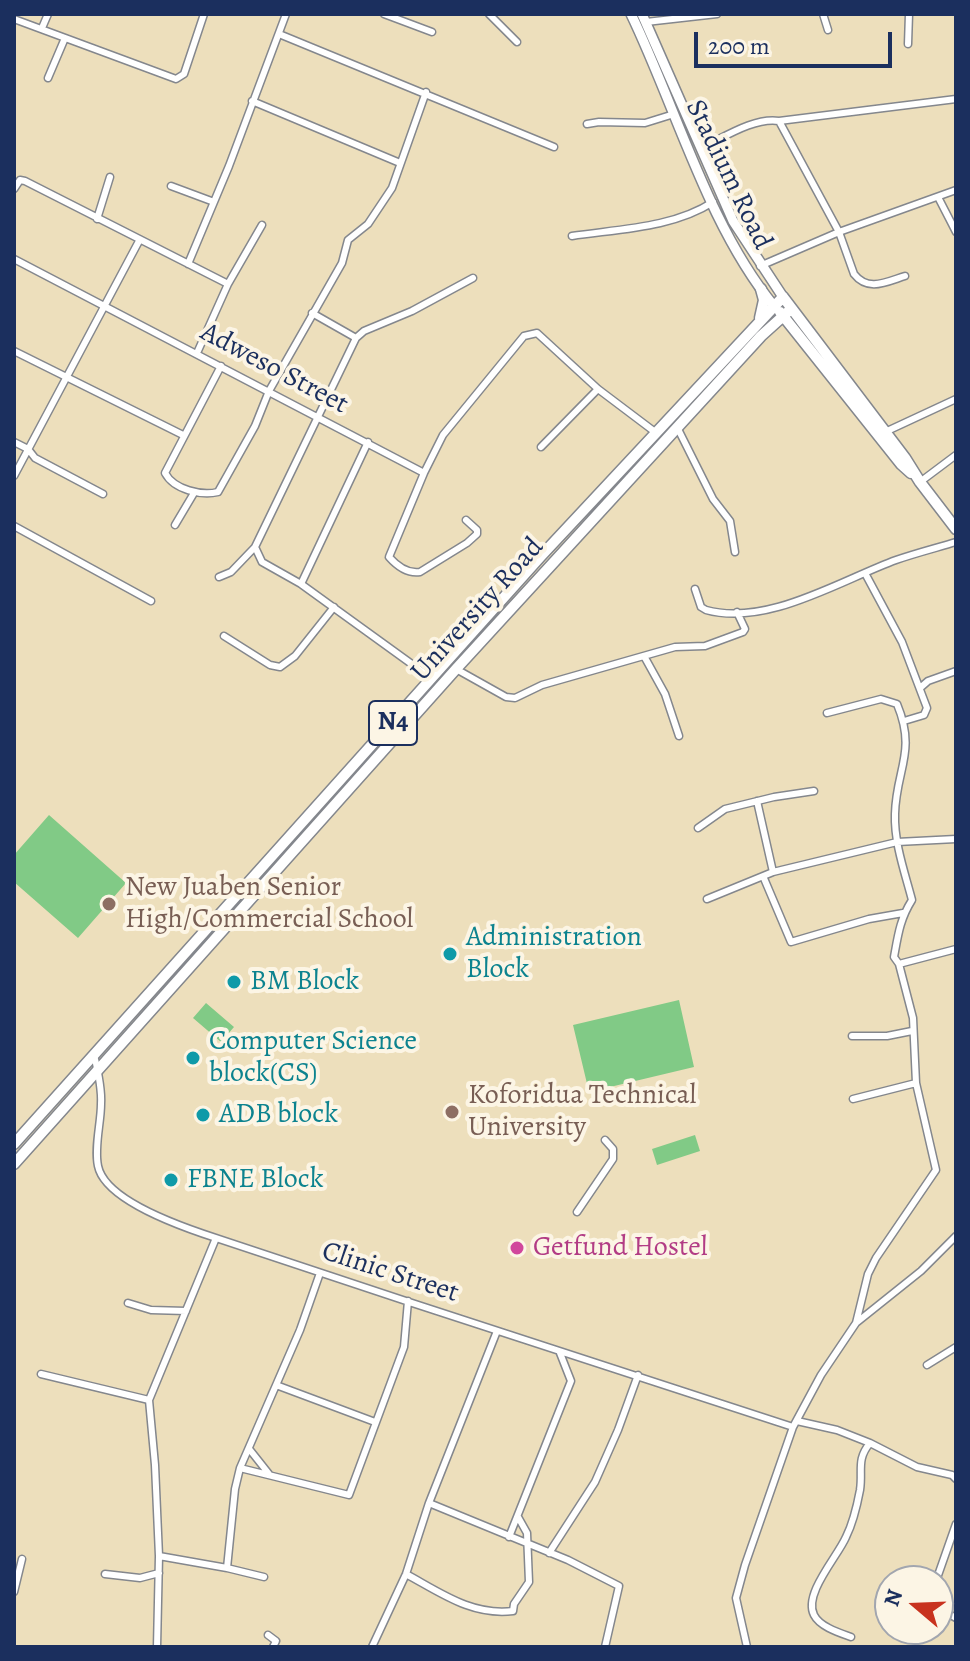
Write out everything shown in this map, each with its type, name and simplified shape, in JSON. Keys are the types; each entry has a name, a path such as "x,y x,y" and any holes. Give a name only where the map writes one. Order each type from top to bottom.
{"highway":[{"path":"759,322 764,300 761,289"},
{"path":"779,302 885,432 956,529"},
{"name":"University Road","path":"14,1144 655,432 779,302"},
{"path":"787,312 791,330 901,464 919,481"},
{"name":"University Road","path":"14,1164 456,669 761,336 787,312"},
{"path":"761,336 779,327 791,330"}],"main road":[{"name":"Stadium Road","path":"631,14 700,148 733,221 779,302"},
{"name":"Stadium Road","path":"644,18 674,114 713,202 761,289 779,302"}],"street":[{"path":"42,28 48,14"},
{"path":"14,19 176,79 181,78 204,14"},
{"path":"188,264 286,14"},
{"path":"384,14 432,32"},
{"path":"489,14 517,42"},
{"path":"644,18 717,14"},
{"path":"823,14 828,30"},
{"path":"908,44 909,14"},
{"path":"279,34 554,147"},
{"path":"48,78 65,38"},
{"path":"221,366 165,473 168,479 194,493 218,492 255,426 269,391 342,263 348,240 368,224 392,188 426,92"},
{"path":"700,148 767,120 956,99"},
{"path":"252,101 400,163"},
{"path":"587,124 645,123 674,114"},
{"path":"779,121 839,232 858,280 875,286 905,276"},
{"path":"97,219 110,177"},
{"path":"14,189 20,180 25,181 228,284"},
{"path":"171,186 214,202"},
{"path":"760,266 839,232 956,190"},
{"path":"938,197 956,232"},
{"path":"572,236 678,218 696,213 713,202"},
{"path":"197,353 228,284 262,225"},
{"path":"14,476 139,241"},
{"name":"Adweso Street","path":"14,259 424,473"},
{"path":"219,577 231,572 255,547 356,338 364,331 412,311 473,278"},
{"path":"312,313 356,338"},
{"path":"466,520 477,530 477,534 420,572 398,567 389,557 443,435 524,336 537,333 598,389 655,432"},
{"path":"14,351 183,435"},
{"path":"541,447 598,389"},
{"path":"885,432 956,399"},
{"path":"677,427 700,474 730,521 735,552"},
{"path":"14,442 28,449 35,458 103,494"},
{"path":"301,584 368,442"},
{"path":"919,481 956,455"},
{"path":"175,525 194,493"},
{"path":"14,526 151,601"},
{"path":"695,589 701,607 706,610 747,612 795,601 866,575 894,561 956,542"},
{"path":"255,547 262,562 301,584 432,679"},
{"path":"866,575 885,607 920,688 927,713 904,721"},
{"path":"224,636 270,665 280,667 295,656 334,607"},
{"path":"456,669 510,698 542,685 675,647 705,646 743,632 745,629 737,612"},
{"path":"644,656 665,694 679,736"},
{"path":"920,688 928,681 956,671"},
{"path":"827,713 888,699 897,704 904,721 906,747 894,813 897,842 912,900 903,913 897,931 894,957 899,964 913,1018 916,1083 936,1170 876,1258 868,1274 856,1323"},
{"path":"698,828 725,809 814,791"},
{"path":"757,801 773,872"},
{"path":"707,899 773,872 897,842 956,839"},
{"path":"763,876 791,942 869,919 903,913"},
{"path":"899,964 956,949"},
{"path":"852,1036 887,1036 912,1031"},
{"name":"Clinic Street","path":"94,1055 102,1100 98,1166 106,1183 114,1192 180,1226 560,1353 795,1424 837,1430 917,1467 952,1475 956,1479"},
{"path":"853,1099 916,1083"},
{"path":"577,1212 613,1159 613,1149 605,1140"},
{"path":"747,1647 736,1598 795,1424 821,1375 856,1323 921,1271 956,1236"},
{"path":"157,1647 159,1556 149,1400 216,1238"},
{"path":"227,1568 240,1468 300,1330 320,1273"},
{"path":"240,1468 349,1495 404,1347 408,1301"},
{"path":"128,1303 151,1310 186,1311"},
{"path":"372,1647 406,1574 429,1503 497,1331"},
{"path":"927,1365 956,1347"},
{"path":"509,1537 571,1381 560,1353"},
{"path":"41,1374 149,1400"},
{"path":"549,1553 595,1482 638,1375"},
{"path":"276,1385 375,1422"},
{"path":"851,1637 819,1621 813,1615 812,1606 814,1593 850,1529 861,1487 861,1455 870,1443"},
{"path":"250,1450 269,1474"},
{"path":"429,1503 612,1580 619,1586 605,1647"},
{"path":"406,1574 474,1608 494,1613 513,1611 514,1604 529,1582 527,1533 518,1517"},
{"path":"942,1565 956,1524"},
{"path":"159,1556 264,1577"},
{"path":"14,1592 22,1559"},
{"path":"105,1574 140,1578 159,1573"},
{"path":"268,1635 276,1641 273,1647"}],"green space":[{"path":"49,815 126,883 78,938 14,882 14,855"},
{"path":"679,1000 694,1067 589,1092 573,1025"},
{"path":"206,1003 234,1027 221,1042 193,1018"},
{"path":"695,1135 700,1151 657,1165 652,1149"}],"place":[{"name":"New Juaben Senior High/Commercial School","path":"109,904"},
{"name":"Administration Block","path":"450,954"},
{"name":"BM Block","path":"234,982"},
{"name":"Computer Science block(CS)","path":"193,1058"},
{"name":"Koforidua Technical University","path":"452,1112"},
{"name":"ADB block","path":"203,1115"},
{"name":"FBNE Block","path":"171,1180"},
{"name":"Getfund Hostel","path":"517,1248"}]}
